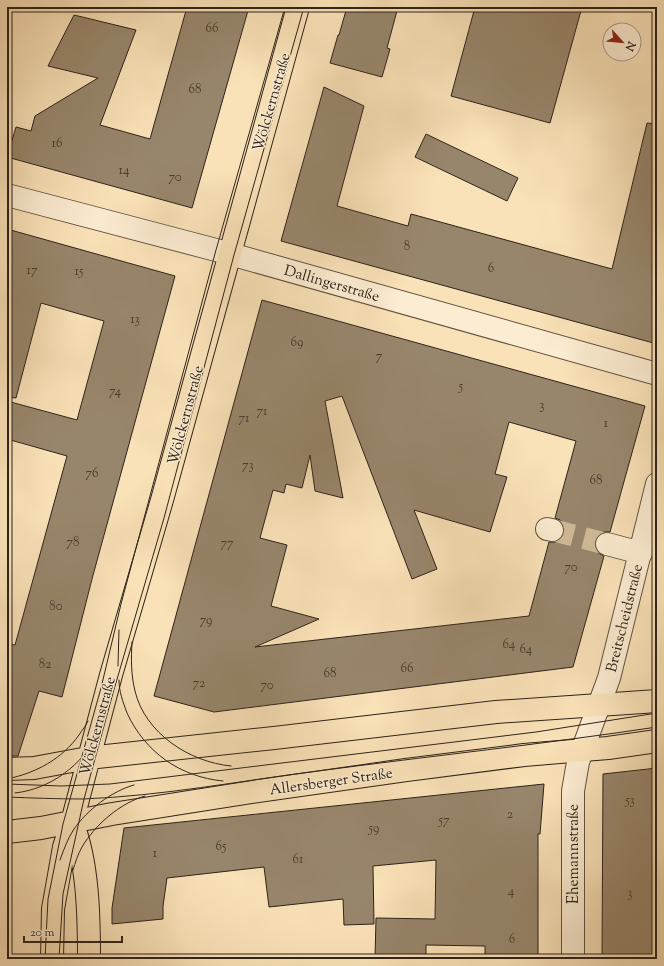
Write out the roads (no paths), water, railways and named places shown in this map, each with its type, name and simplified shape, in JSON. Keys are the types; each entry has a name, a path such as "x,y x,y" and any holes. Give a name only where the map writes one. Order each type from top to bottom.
{"main road":[{"name":"Wölckernstraße","path":"52,959 53,909 64,847 162,500 298,7"},
{"path":"7,769 34,768 88,758 496,712 657,701"},
{"name":"Allersberger Straße","path":"7,832 34,829 112,814 314,784 524,755 608,748 657,741"},
{"path":"72,822 81,849 88,902 89,959"}],"street":[{"name":"Dallingerstraße","path":"7,194 229,254 657,374"},
{"name":"Breitscheidstraße","path":"583,749 609,678 657,484"},
{"path":"607,544 641,553"},
{"name":"Ehemannstraße","path":"573,959 573,791 577,768 583,749"}],"tunnel":[{"path":"552,530 607,544"}],"tram line":[{"path":"45,959 48,899 63,824 101,688 121,604 216,250 285,7"},
{"path":"59,959 63,894 84,799 164,518 234,255 304,7"},
{"path":"118,666 119,630"},
{"path":"132,642 131,655 135,691 140,706 148,720 171,743 185,752 215,763 231,766"},
{"path":"119,680 120,693 127,713 144,740 154,751 178,768 207,779 223,781"},
{"path":"7,784 61,786 110,784 536,732 657,713"},
{"path":"7,779 28,773 48,764 72,744 88,721"},
{"path":"7,797 83,799 142,795 657,727"},
{"path":"15,793 28,791 41,786 64,774 84,755 99,733"},
{"path":"60,860 66,844 79,822 101,802 117,792 134,785"},
{"path":"73,870 82,847 101,823 126,804 145,796"}]}
